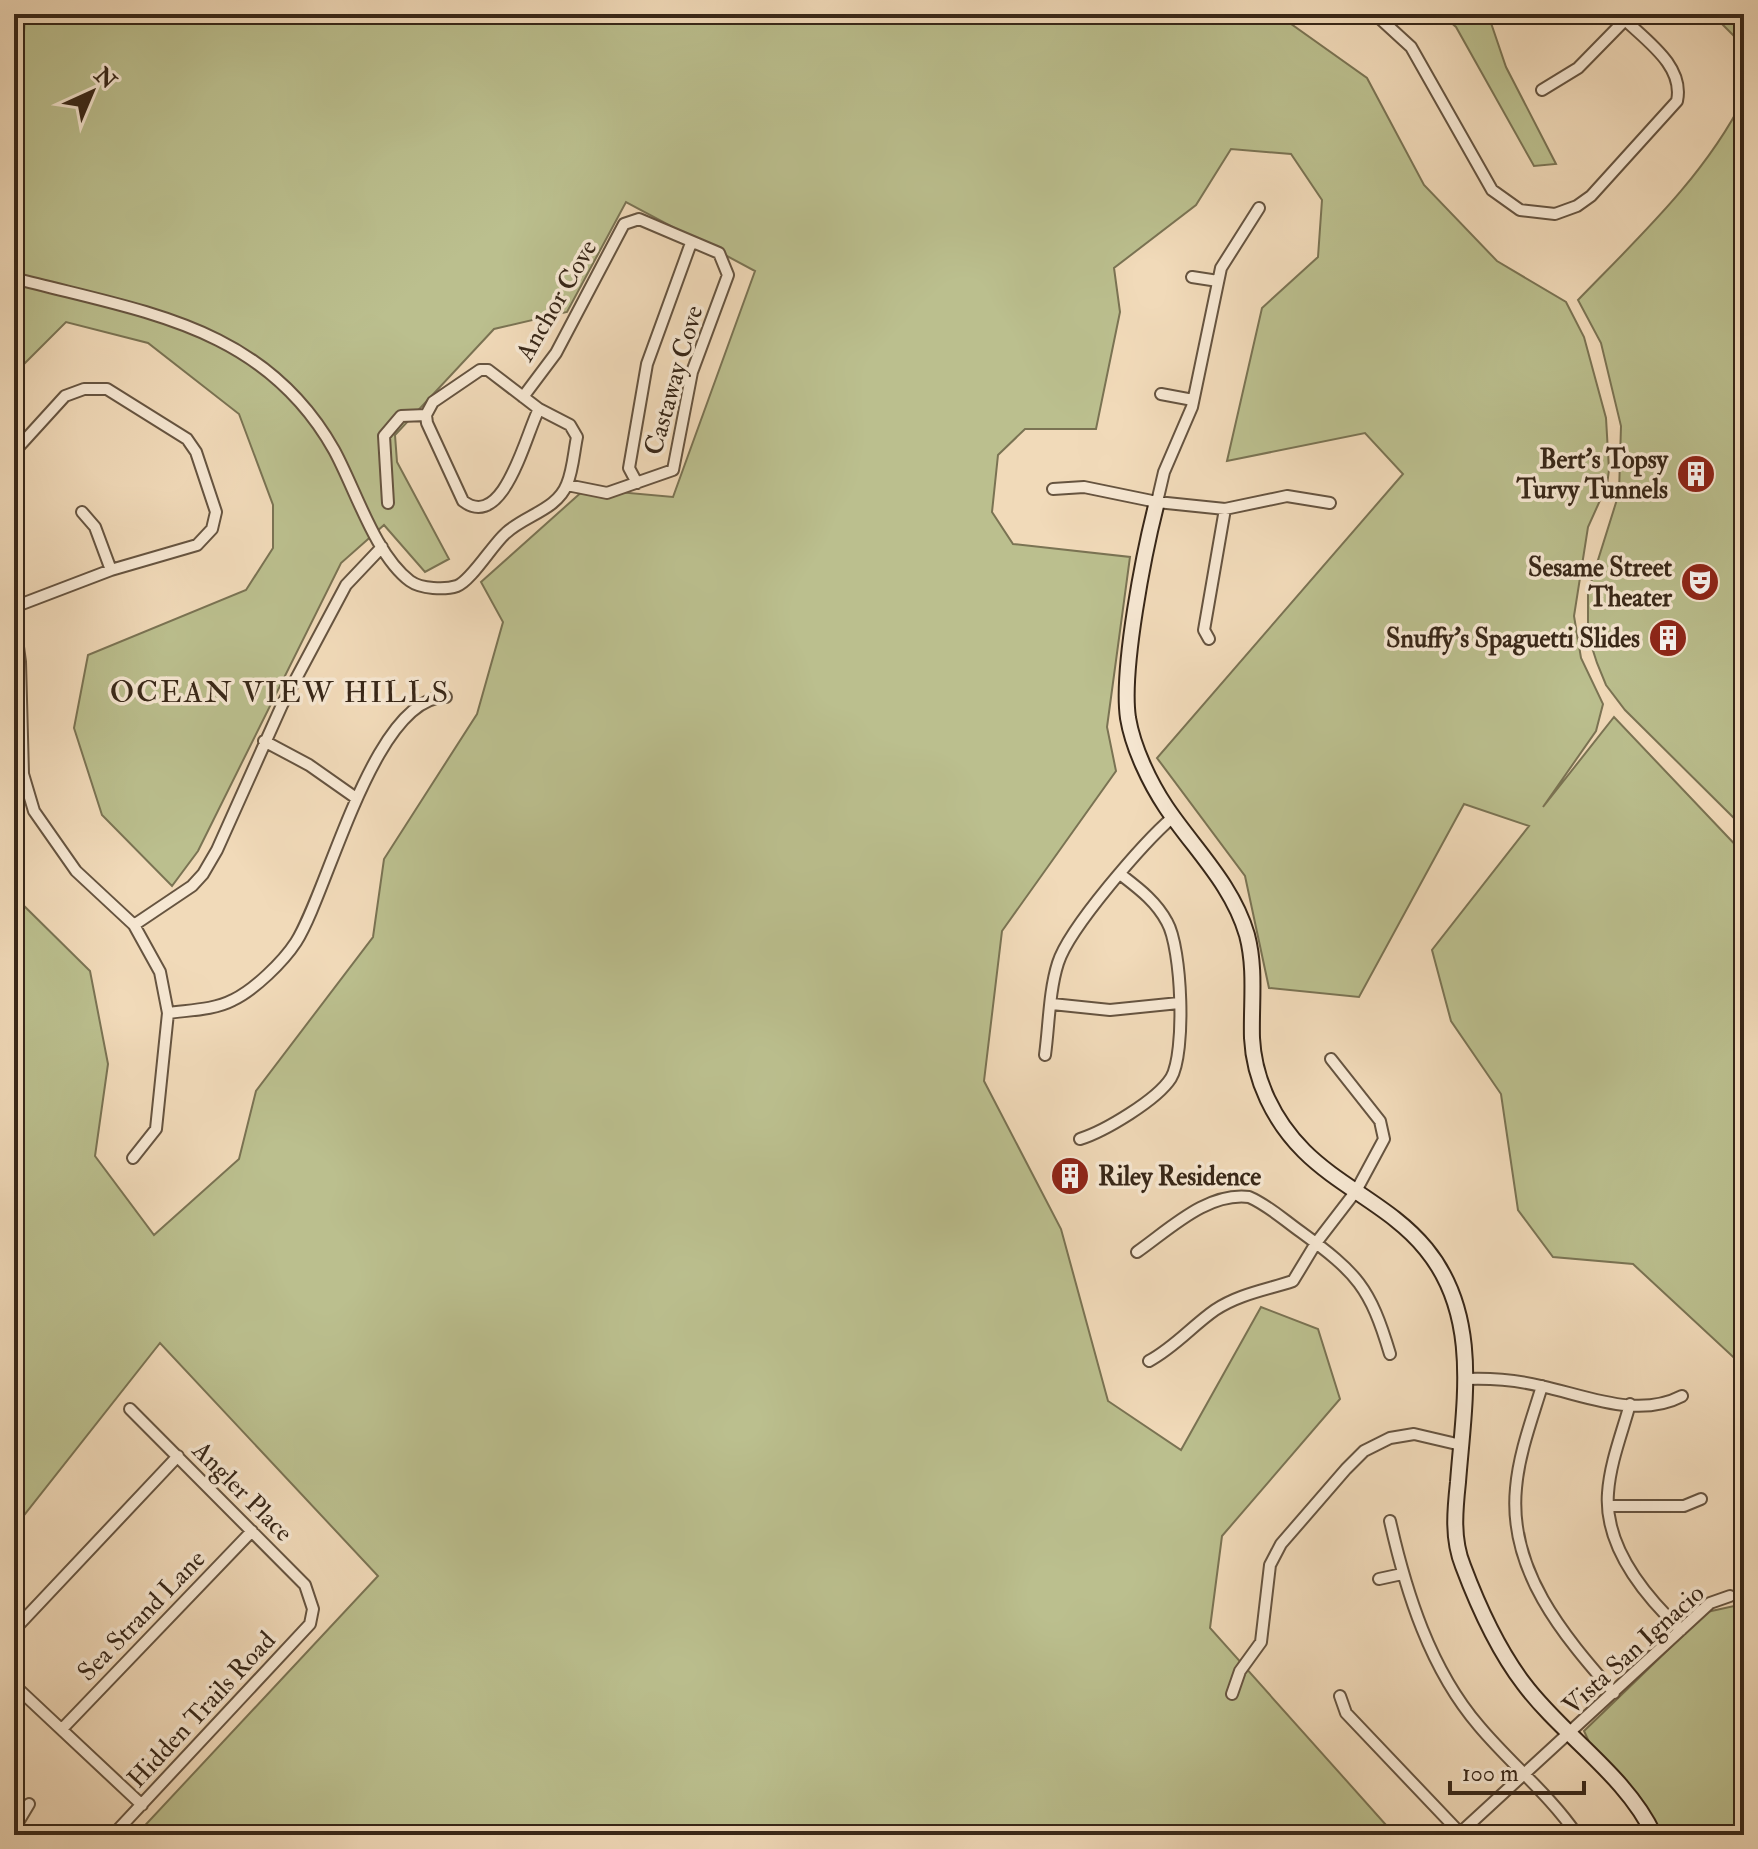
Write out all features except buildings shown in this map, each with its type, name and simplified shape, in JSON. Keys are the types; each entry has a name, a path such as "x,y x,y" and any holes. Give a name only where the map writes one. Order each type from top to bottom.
{"street":[{"path":"1375,14 1411,47 1492,190 1520,210 1555,214 1577,206 1591,196 1675,107 1679,90 1673,68 1622,17 1578,68 1542,90"},
{"path":"1259,208 1226,258 1218,281 1193,400 1164,472 1131,657 1128,718 1145,767 1173,817 1224,882 1246,932 1253,959 1252,1039 1264,1093 1289,1136 1318,1165 1408,1230 1443,1274 1460,1317 1466,1379 1454,1517 1461,1564 1510,1662 1525,1685 1624,1791 1654,1835"},
{"name":"Castaway Cove","path":"567,485 607,493 673,470 692,372 728,275 719,253 639,219 624,224"},
{"name":"Anchor Cove","path":"523,397 556,353 624,224"},
{"path":"637,483 629,468 647,364 691,243"},
{"path":"1192,277 1218,281"},
{"path":"14,278 192,326 256,362 297,398 319,426 382,547 411,582 441,589 461,585 508,531 555,502 567,485 577,437 570,425 539,409 496,374 480,370 433,402 426,415"},
{"path":"14,452 57,403 71,393 91,388 114,391 187,439 196,452 216,512 212,529 197,545 111,570 14,607"},
{"path":"1161,394 1193,400"},
{"path":"426,415 463,501 475,507 485,506 505,489 539,409"},
{"path":"388,503 384,436 401,416 426,415"},
{"path":"1053,489 1084,487 1157,502 1225,509 1287,496 1330,503"},
{"path":"1209,639 1204,630 1225,509"},
{"path":"82,512 95,527 111,570"},
{"path":"134,925 192,886 203,874 217,850 264,741 346,585 382,547"},
{"path":"14,617 20,662 18,775 52,842 76,871 134,925 160,972 168,1013 156,1129 133,1158"},
{"path":"168,1013 233,1000 294,946 356,798 405,714 434,697 446,697"},
{"path":"264,741 309,765 356,798"},
{"path":"1045,1055 1057,964 1067,944 1141,845 1173,817"},
{"path":"1080,1139 1097,1133 1164,1089 1177,1065 1177,955 1168,923 1149,897 1120,874"},
{"path":"1052,1004 1110,1010 1179,1003"},
{"path":"1149,1361 1171,1349 1224,1306 1293,1281 1316,1243 1356,1191 1384,1139 1380,1121 1331,1059"},
{"path":"1137,1252 1200,1208 1236,1195 1261,1202 1361,1282 1378,1312 1390,1354"},
{"path":"1466,1379 1494,1378 1542,1386 1595,1402 1665,1405 1682,1396"},
{"path":"1542,1386 1518,1469 1515,1521 1519,1546 1535,1586 1563,1633 1614,1693"},
{"path":"1630,1404 1611,1469 1611,1523 1636,1580 1650,1600 1681,1630"},
{"name":"Angler Place","path":"130,1409 305,1585 313,1609"},
{"path":"1232,1694 1240,1671 1261,1642 1270,1565 1281,1544 1346,1469 1364,1451 1390,1438 1414,1434 1461,1445"},
{"path":"14,1630 178,1456"},
{"path":"1609,1506 1684,1506 1701,1499"},
{"path":"1390,1521 1402,1574 1450,1684 1479,1726 1577,1835"},
{"name":"Sea Strand Lane","path":"62,1729 252,1531"},
{"path":"1379,1579 1402,1574"},
{"name":"Vista San Ignacio","path":"1461,1834 1710,1603 1730,1596"},
{"name":"Hidden Trails Road","path":"113,1835 310,1624 313,1609"},
{"path":"14,1685 142,1805"},
{"path":"1340,1696 1346,1713 1461,1834"},
{"path":"14,1829 29,1804"}],"green space":[{"path":"25,14 1277,14 1367,78 1424,185 1497,261 1566,302 1584,337 1606,418 1607,485 1588,527 1574,616 1581,658 1603,704 1596,731 1543,807 1614,717 1744,854 1744,1367 1633,1264 1553,1257 1518,1210 1501,1094 1451,1021 1432,950 1529,826 1464,804 1359,997 1269,988 1245,876 1157,758 1403,474 1365,433 1227,461 1262,308 1318,257 1322,200 1291,154 1231,149 1196,205 1114,268 1120,312 1096,429 1025,429 998,455 992,512 1013,544 1130,557 1107,727 1116,771 1002,931 984,1081 1061,1229 1108,1401 1181,1450 1261,1307 1318,1329 1340,1399 1222,1536 1210,1628 1395,1835 136,1835 378,1576 160,1343 14,1528 14,896 90,971 108,1064 95,1156 154,1235 239,1159 256,1091 373,937 384,859 477,714 503,622 481,582 585,489 673,497 755,271 626,202 567,312 494,329 395,435 397,462 449,559 425,572 384,525 341,563 198,851 172,886 102,815 74,728 88,655 246,590 273,548 273,505 239,414 148,343 66,322 14,374 14,215"},
{"path":"1441,14 1483,14 1491,23 1506,67 1556,164 1534,166 1456,27"},
{"path":"1712,14 1744,14 1744,46"},
{"path":"1744,98 1744,828 1625,710 1606,685 1588,635 1588,592 1619,493 1621,426 1601,343 1578,300 1690,180 1728,127"},
{"path":"1744,1586 1744,1835 1662,1835 1650,1814 1590,1744 1584,1731 1707,1612 1739,1605"}],"place":[{"name":"Bert's Topsy Turvy Tunnels","path":"1696,474"},
{"name":"Sesame Street Theater","path":"1700,582"},
{"name":"Snuffy's Spaguetti Slides","path":"1668,638"},
{"name":"Riley Residence","path":"1070,1176"}],"district":[{"name":"OCEAN VIEW HILLS","path":"280,692"}]}
